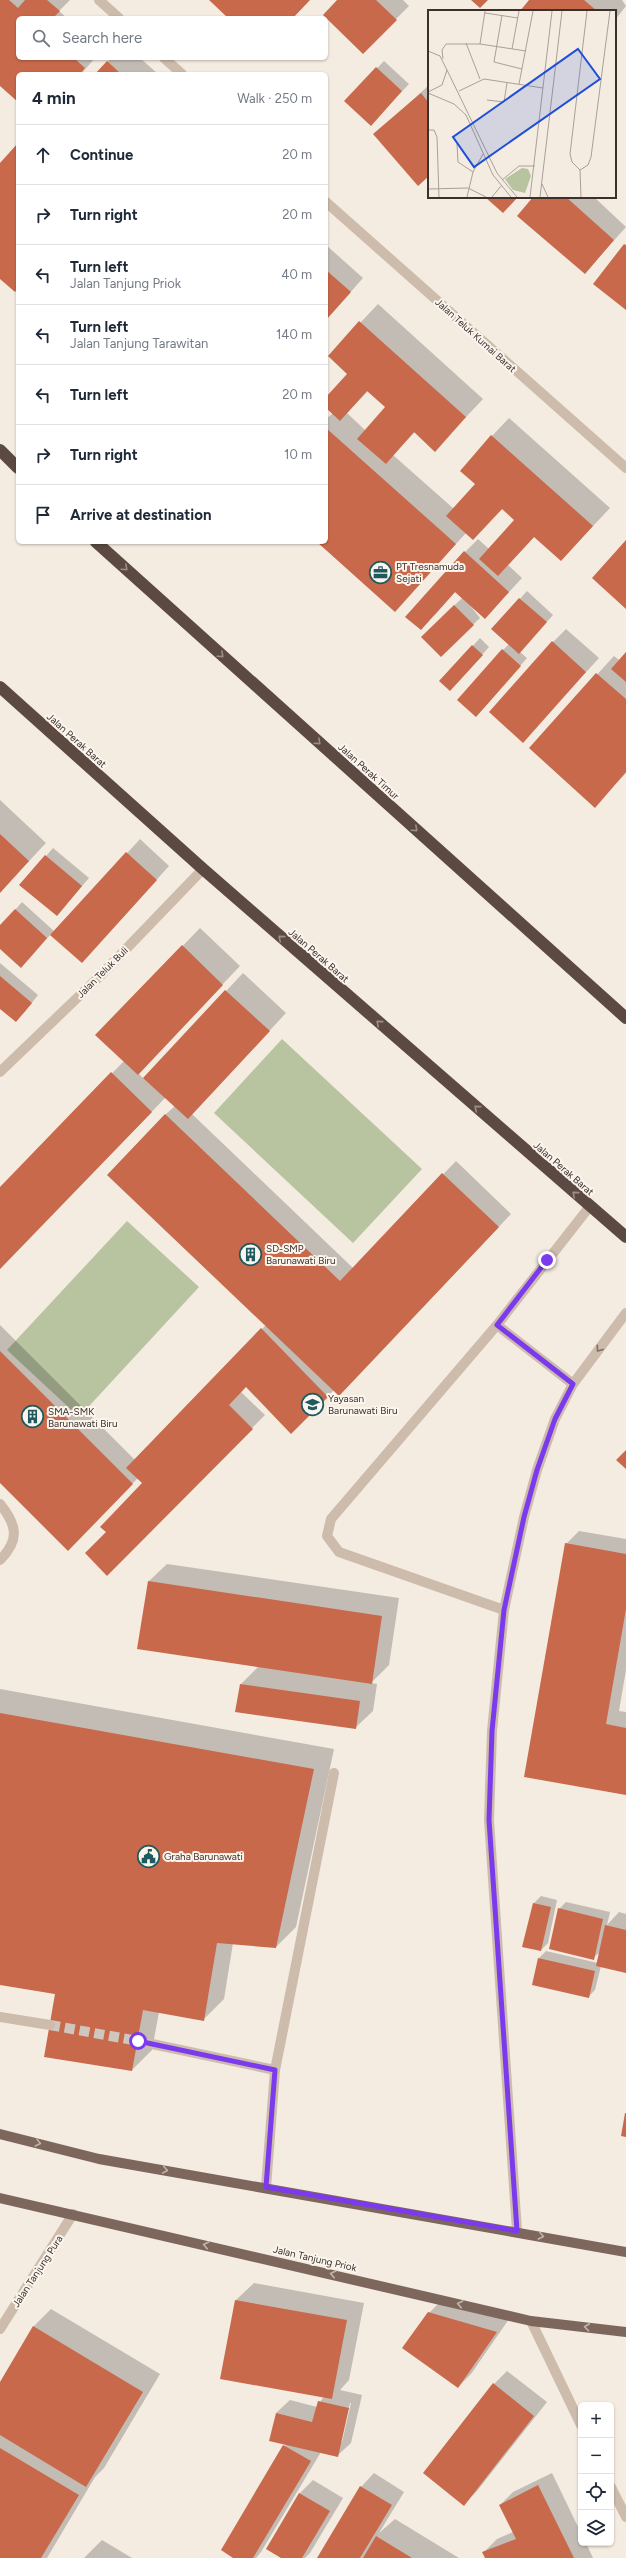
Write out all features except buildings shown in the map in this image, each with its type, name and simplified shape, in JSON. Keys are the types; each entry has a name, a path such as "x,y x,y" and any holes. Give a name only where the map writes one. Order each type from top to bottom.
{"highway":[{"path":"0,450 16,466"},
{"name":"Jalan Perak Timur","path":"98,544 626,1018"},
{"name":"Jalan Perak Barat","path":"0,687 202,869 626,1237"}],"main road":[{"path":"0,2134 99,2158 517,2231 626,2252"},
{"name":"Jalan Tanjung Priok","path":"0,2198 531,2321 626,2332"}],"street":[{"path":"99,0 117,16"},
{"path":"166,60 180,72"},
{"name":"Jalan Teluk Kumai Barat","path":"328,204 626,468"},
{"name":"Jalan Teluk Buli","path":"0,1072 101,975 202,869"},
{"path":"504,1610 339,1552 327,1536 331,1519 497,1325 590,1206"},
{"path":"517,2231 489,1820 492,1731 504,1610 537,1470 555,1419 573,1384 626,1313"},
{"path":"497,1325 573,1384"},
{"path":"0,1504 10,1517 14,1529 9,1551 0,1560"},
{"path":"266,2187 275,2070 334,1773"},
{"path":"0,2017 50,2025"},
{"path":"138,2041 275,2070"},
{"name":"Jalan Tanjung Pura","path":"0,2329 74,2214"},
{"path":"531,2321 578,2419"},
{"path":"614,2493 626,2517"}],"green space":[{"path":"282,1039 422,1169 353,1243 214,1113"},
{"path":"127,1221 199,1287 79,1417 7,1350"}],"tunnel":[{"path":"50,2025 138,2041"}],"place":[{"name":"PT Tresnamuda Sejati","path":"380,572"},
{"name":"SD-SMP Barunawati Biru","path":"251,1254"},
{"name":"Yayasan Barunawati Biru","path":"313,1404"},
{"name":"SMA-SMK Barunawati Biru","path":"33,1417"},
{"name":"Graha Barunawati","path":"148,1856"}],"route":[{"path":"138,2041 275,2070 266,2187 517,2231 489,1820 492,1731 504,1610 524,1517 537,1470 555,1419 573,1384 497,1325 547,1260"}]}
